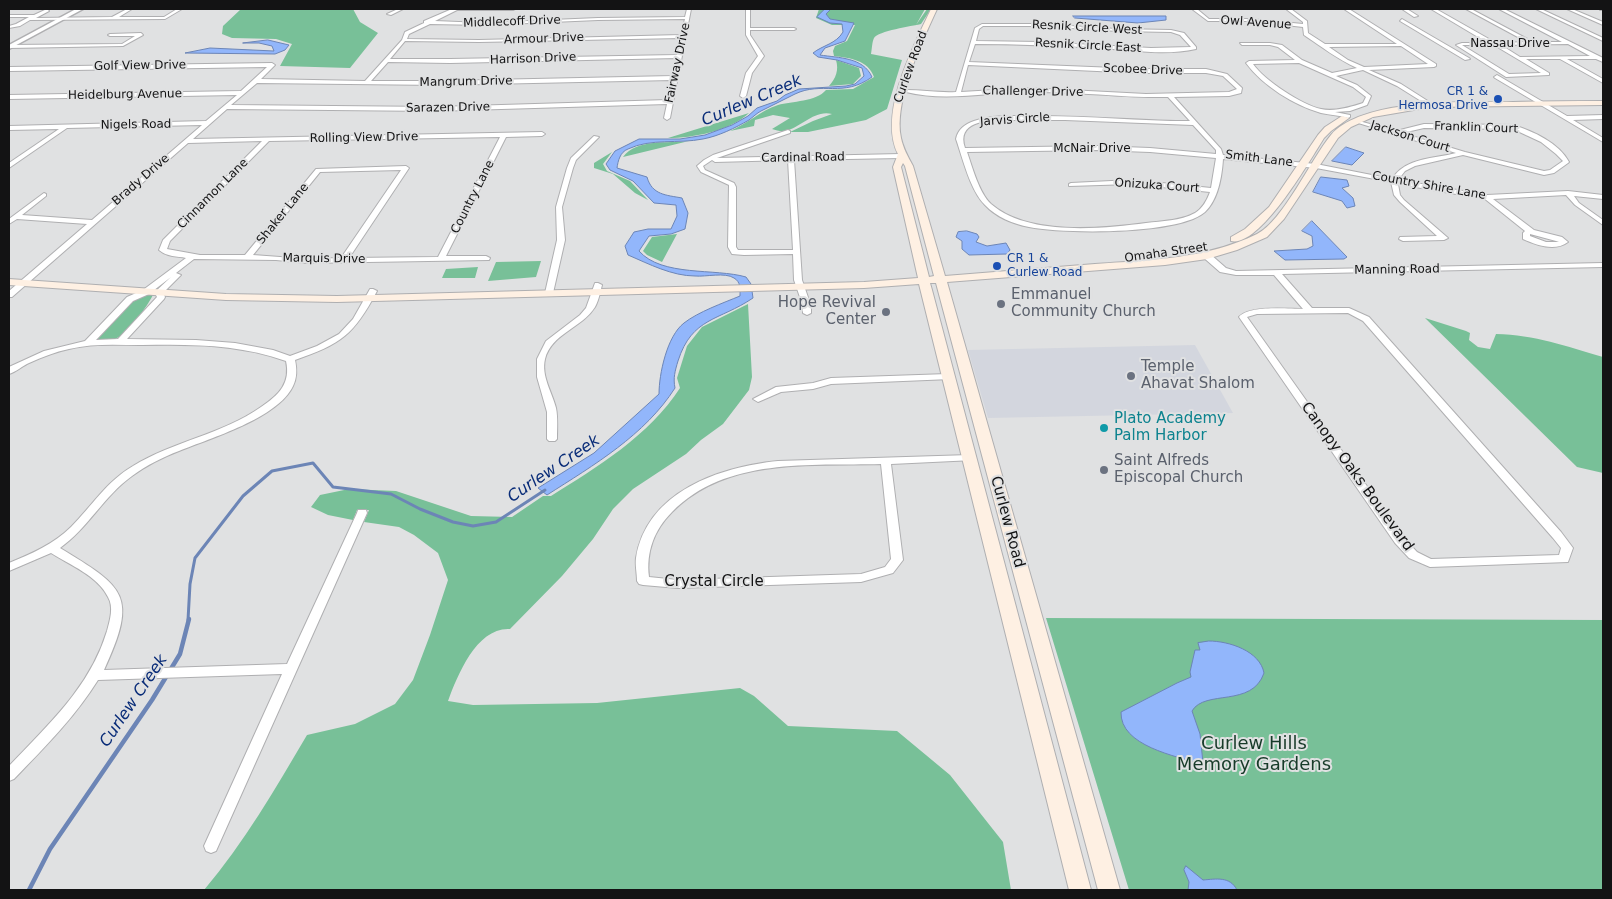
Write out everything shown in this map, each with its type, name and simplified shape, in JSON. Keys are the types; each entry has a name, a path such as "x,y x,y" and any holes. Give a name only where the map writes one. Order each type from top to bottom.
{"main road":[{"name":"Curlew Road","path":"934,9 904,90 897,101 895,123 901,156 909,166 932,277 948,378 1080,890"},
{"name":"Omaha Street","path":"932,277 1203,252 1239,237 1260,223 1328,129 1348,116 1386,106 1428,103 1603,101"},
{"name":"Omaha Street","path":"932,277 956,279 1165,262 1253,239 1273,227 1335,136 1357,121 1387,111 1428,103"},
{"name":"Curlew Road","path":"901,156 897,168 906,200 913,210 928,267 962,353 1010,535 1109,890"},
{"path":"9,275 26,280"},
{"path":"800,284 904,276 932,277"},
{"path":"9,282 26,280 262,299 371,294 765,284 828,286 848,290 908,286 932,277"},
{"path":"956,279 950,286 965,336 962,353"},
{"path":"944,361 953,367 965,404 977,412"},
{"path":"970,458 982,470 998,522 1010,535"}],"street":[{"path":"9,47 80,9"},
{"path":"113,19 130,9"},
{"path":"30,19 165,18 180,9"},
{"path":"389,14 400,9"},
{"path":"367,82 408,33 426,22 442,17 457,9 513,9"},
{"name":"Fairway Drive","path":"667,118 690,9"},
{"path":"743,96 749,73 760,56 750,40 748,9"},
{"name":"Owl Avenue","path":"1194,9 1208,20 1250,20 1304,26"},
{"path":"1288,9 1305,22 1306,34 1322,46 1346,61 1399,85 1428,103"},
{"path":"1332,75 1362,68 1434,65 1346,9"},
{"path":"1404,9 1416,16"},
{"path":"1433,9 1546,74 1508,76 1502,80"},
{"path":"1468,9 1534,43"},
{"path":"1502,9 1601,58"},
{"path":"1538,9 1603,40"},
{"path":"1570,9 1603,24"},
{"path":"9,27 18,25 47,10"},
{"path":"9,16 36,16"},
{"name":"Middlecoff Drive","path":"426,22 491,24 598,19 688,18"},
{"path":"1402,20 1477,65"},
{"name":"Resnik Circle West","path":"973,42 977,28 982,25 1033,25 1171,31 1182,34 1189,40"},
{"path":"748,29 794,29"},
{"path":"9,47 123,45 141,34 110,35"},
{"name":"Armour Drive","path":"404,40 489,41 684,36"},
{"name":"Resnik Circle East","path":"973,42 1184,50 1194,48 1189,40"},
{"path":"958,92 973,42"},
{"name":"Nassau Drive","path":"1508,76 1458,45 1569,43"},
{"path":"1242,44 1280,46 1300,61 1355,86 1369,97 1365,104 1322,112"},
{"path":"1322,46 1402,45"},
{"name":"Harrison Drive","path":"387,60 459,61 680,56"},
{"path":"1520,58 1601,58"},
{"path":"1561,58 1603,81"},
{"path":"1300,61 1249,63 1282,91 1322,112 1348,116"},
{"name":"Scobee Drive","path":"966,63 1140,71 1206,71 1225,75 1240,89 1239,92 1229,94 1169,95"},
{"name":"Golf View Drive","path":"9,69 272,65"},
{"name":"Brady Drive","path":"9,295 256,81 272,65"},
{"path":"1493,75 1603,140"},
{"name":"Mangrum Drive","path":"256,81 442,83 675,78"},
{"name":"Challenger Drive","path":"904,90 923,93 1036,89 1169,95"},
{"name":"Heidelburg Avenue","path":"9,97 241,93"},
{"name":"Smith Lane","path":"1169,95 1218,150 1220,157 1316,166"},
{"name":"Sarazen Drive","path":"226,107 427,109 670,102"},
{"name":"Jarvis Circle","path":"1193,123 1058,117 994,119 976,122 964,128 959,134 959,139 982,199 988,205 998,213 1012,219 1039,227 1070,230 1181,221 1192,218 1206,207 1214,190 1220,157"},
{"path":"1565,118 1603,117"},
{"name":"Jackson Court","path":"1357,121 1463,153"},
{"name":"Nigels Road","path":"9,128 206,124"},
{"path":"9,166 66,126"},
{"name":"Franklin Court","path":"1394,181 1398,172 1404,167 1418,162 1439,160 1463,153 1544,173 1552,172 1566,162 1563,155 1524,129 1513,126 1424,126 1398,132"},
{"path":"788,132 704,161 700,166 703,171 732,184 732,247 735,252 796,252"},
{"name":"Rolling View Drive","path":"186,141 542,134"},
{"name":"Country Lane","path":"441,258 504,135"},
{"path":"550,289 561,240 559,207 570,168 573,159 596,137"},
{"name":"Cinnamon Lane","path":"163,250 167,240 267,140"},
{"name":"McNair Drive","path":"963,150 1114,149 1220,157"},
{"name":"Cardinal Road","path":"704,161 901,156"},
{"path":"790,158 796,252 800,284 807,313"},
{"name":"Country Shire Lane","path":"1316,166 1487,197 1568,193 1603,197"},
{"name":"Shaker Lane","path":"247,258 318,170 406,168 343,261"},
{"path":"1394,181 1402,201 1444,238 1403,238"},
{"name":"Onizuka Court","path":"1071,186 1132,182 1214,190"},
{"path":"1568,193 1586,211 1603,223"},
{"path":"9,222 44,195"},
{"path":"1487,197 1531,232"},
{"path":"1586,211 1603,212"},
{"path":"16,217 93,222"},
{"name":"Marquis Drive","path":"163,250 168,253 196,256 343,261 486,258"},
{"name":"Manning Road","path":"1203,252 1223,270 1236,273 1603,265"},
{"path":"156,289 196,256"},
{"path":"88,343 130,299 156,289 172,279 196,256"},
{"path":"1277,273 1309,310"},
{"path":"552,439 551,409 541,372 544,348 550,340 588,311 593,304 597,288"},
{"path":"120,342 160,298 156,289"},
{"path":"9,371 47,353 88,343 180,342 211,344 274,353 290,359 340,338 355,322 371,294"},
{"name":"Canopy Oaks Boulevard","path":"1309,310 1348,310 1366,320 1557,535 1567,548 1564,558 1430,563 1413,555 1399,540 1247,326 1243,317 1246,314 1257,312 1309,310"},
{"path":"9,567 52,548 81,523 108,490 139,466 179,448 228,430 250,419 281,396 290,385 293,375 290,359"},
{"path":"758,399 779,389 813,386 832,381 948,378"},
{"name":"Crystal Circle","path":"886,461 897,560 889,570 861,578 678,584 643,581 642,558 649,536 657,521 671,506 695,488 736,471 779,464 970,458"},
{"path":"211,846 362,513"},
{"path":"9,775 69,709 96,675 112,640 117,615 116,602 112,593 98,577 52,548"},
{"path":"96,675 292,669"}],"shaded area":[{"path":"1195,345 1233,413 988,418 968,350"}],"green space":[{"path":"241,9 353,9 360,22 378,33 350,68 280,66 292,44 276,39 232,38 222,34 223,26"},
{"path":"819,9 925,9 916,25 882,33 873,40 871,54 902,60 887,109 866,120 808,132 790,132 832,114 826,113 814,116 785,131 772,129 790,118 773,115 755,120 754,126 730,131 778,105 810,99 822,94 826,90 853,89 874,77 863,63 834,56 835,46 847,41 855,25 832,25 816,18"},
{"path":"927,9 931,9 921,24 916,25"},
{"path":"836,60 859,68 861,76 853,84 829,86 836,74"},
{"path":"749,113 722,129 689,137 668,138"},
{"path":"689,141 623,157 629,151 644,144"},
{"path":"612,152 603,164 607,171 630,181 648,200 635,193 613,174 594,168 594,163"},
{"path":"677,234 662,262 643,251 652,237"},
{"path":"541,261 536,277 488,281 496,262"},
{"path":"478,267 475,278 442,278 446,269"},
{"path":"146,294 153,295 132,325 122,335 108,341 98,341 97,338 132,301"},
{"path":"748,304 752,377 749,390 723,424 686,454 633,489 613,509 593,539 562,576 510,629 498,630 479,644 463,666 448,701 473,705 597,703 740,688 754,696 788,726 897,731 950,775 1003,842 1011,890 204,890 246,835 307,735 355,724 395,704 413,680 448,580 438,553 414,535 399,527 364,522 369,510 357,510 353,520 328,515 311,507 320,495 349,489 396,491 471,516 512,517 543,496 551,496 586,474 638,436 680,388 677,378 687,346 702,327"},
{"path":"1425,318 1470,333 1469,340 1478,347 1490,349 1496,334 1524,336 1603,357 1603,473 1577,467"},
{"name":"Curlew Hills Memory Gardens","path":"1046,618 1603,620 1603,890 1129,890"}],"water":[{"path":"825,9 831,9 826,14 830,19 854,23 845,41 825,48 820,55 857,62 868,70 872,77 852,87 805,90 760,112 738,126 715,136 694,140 655,142 625,150 621,154 617,168 647,177 652,187 660,193 682,198 688,213 685,229 671,234 649,236 639,251 661,265 746,277 751,284 753,298 708,322 691,336 678,361 674,381 675,388 663,405 634,435 583,472 547,495 538,488 594,453 659,394 665,356 678,329 696,315 740,296 739,284 730,276 678,274 628,255 625,246 634,232 648,229 671,229 677,216 676,205 654,203 633,181 610,170 606,164 615,151 639,139 680,139 705,135 732,125 748,116 757,108 777,101 799,89 855,84 864,76 862,68 837,60 818,57 813,53 833,42 843,32 842,24 830,23 817,17"},
{"path":"1073,16 1166,16 1166,20 1138,23 1075,18"},
{"path":"268,40 289,45 285,50 275,54 185,53 210,48 274,51 272,46 259,43 243,43"},
{"path":"1346,147 1364,153 1352,165 1332,161"},
{"path":"1321,177 1347,180 1349,186 1342,188 1353,198 1355,206 1347,208 1342,201 1313,192"},
{"path":"1312,221 1347,257 1344,259 1285,260 1274,251 1307,249 1313,246 1312,236 1302,231"},
{"path":"967,231 977,234 979,237 976,242 987,246 1006,243 1010,250 1007,254 969,255 962,249 962,241 956,237 958,232"},
{"path":"1209,641 1234,645 1250,653 1257,659 1264,673 1258,684 1250,691 1198,704 1192,711 1200,734 1203,763 1201,764 1164,753 1139,741 1123,724 1121,712 1191,677 1190,672 1195,650 1200,650 1198,643"},
{"path":"1186,866 1203,880 1227,880 1237,890 1188,890 1189,882 1184,870"}],"waterway":[{"name":"Curlew Creek","path":"188,620 190,584 195,558 243,496 272,471 313,463 333,487 391,494 420,509 453,522 473,526 496,522 545,490"},
{"name":"Curlew Creek","path":"29,890 50,849 152,700 180,654 189,619"}],"place":[{"name":"CR 1 & Hermosa Drive","path":"1498,99"},
{"name":"CR 1 & Curlew Road","path":"997,266"},
{"name":"Emmanuel Community Church","path":"1001,304"},
{"name":"Hope Revival Center","path":"886,312"},
{"name":"Temple Ahavat Shalom","path":"1131,376"},
{"name":"Plato Academy Palm Harbor","path":"1104,428"},
{"name":"Saint Alfreds Episcopal Church","path":"1104,470"}]}
